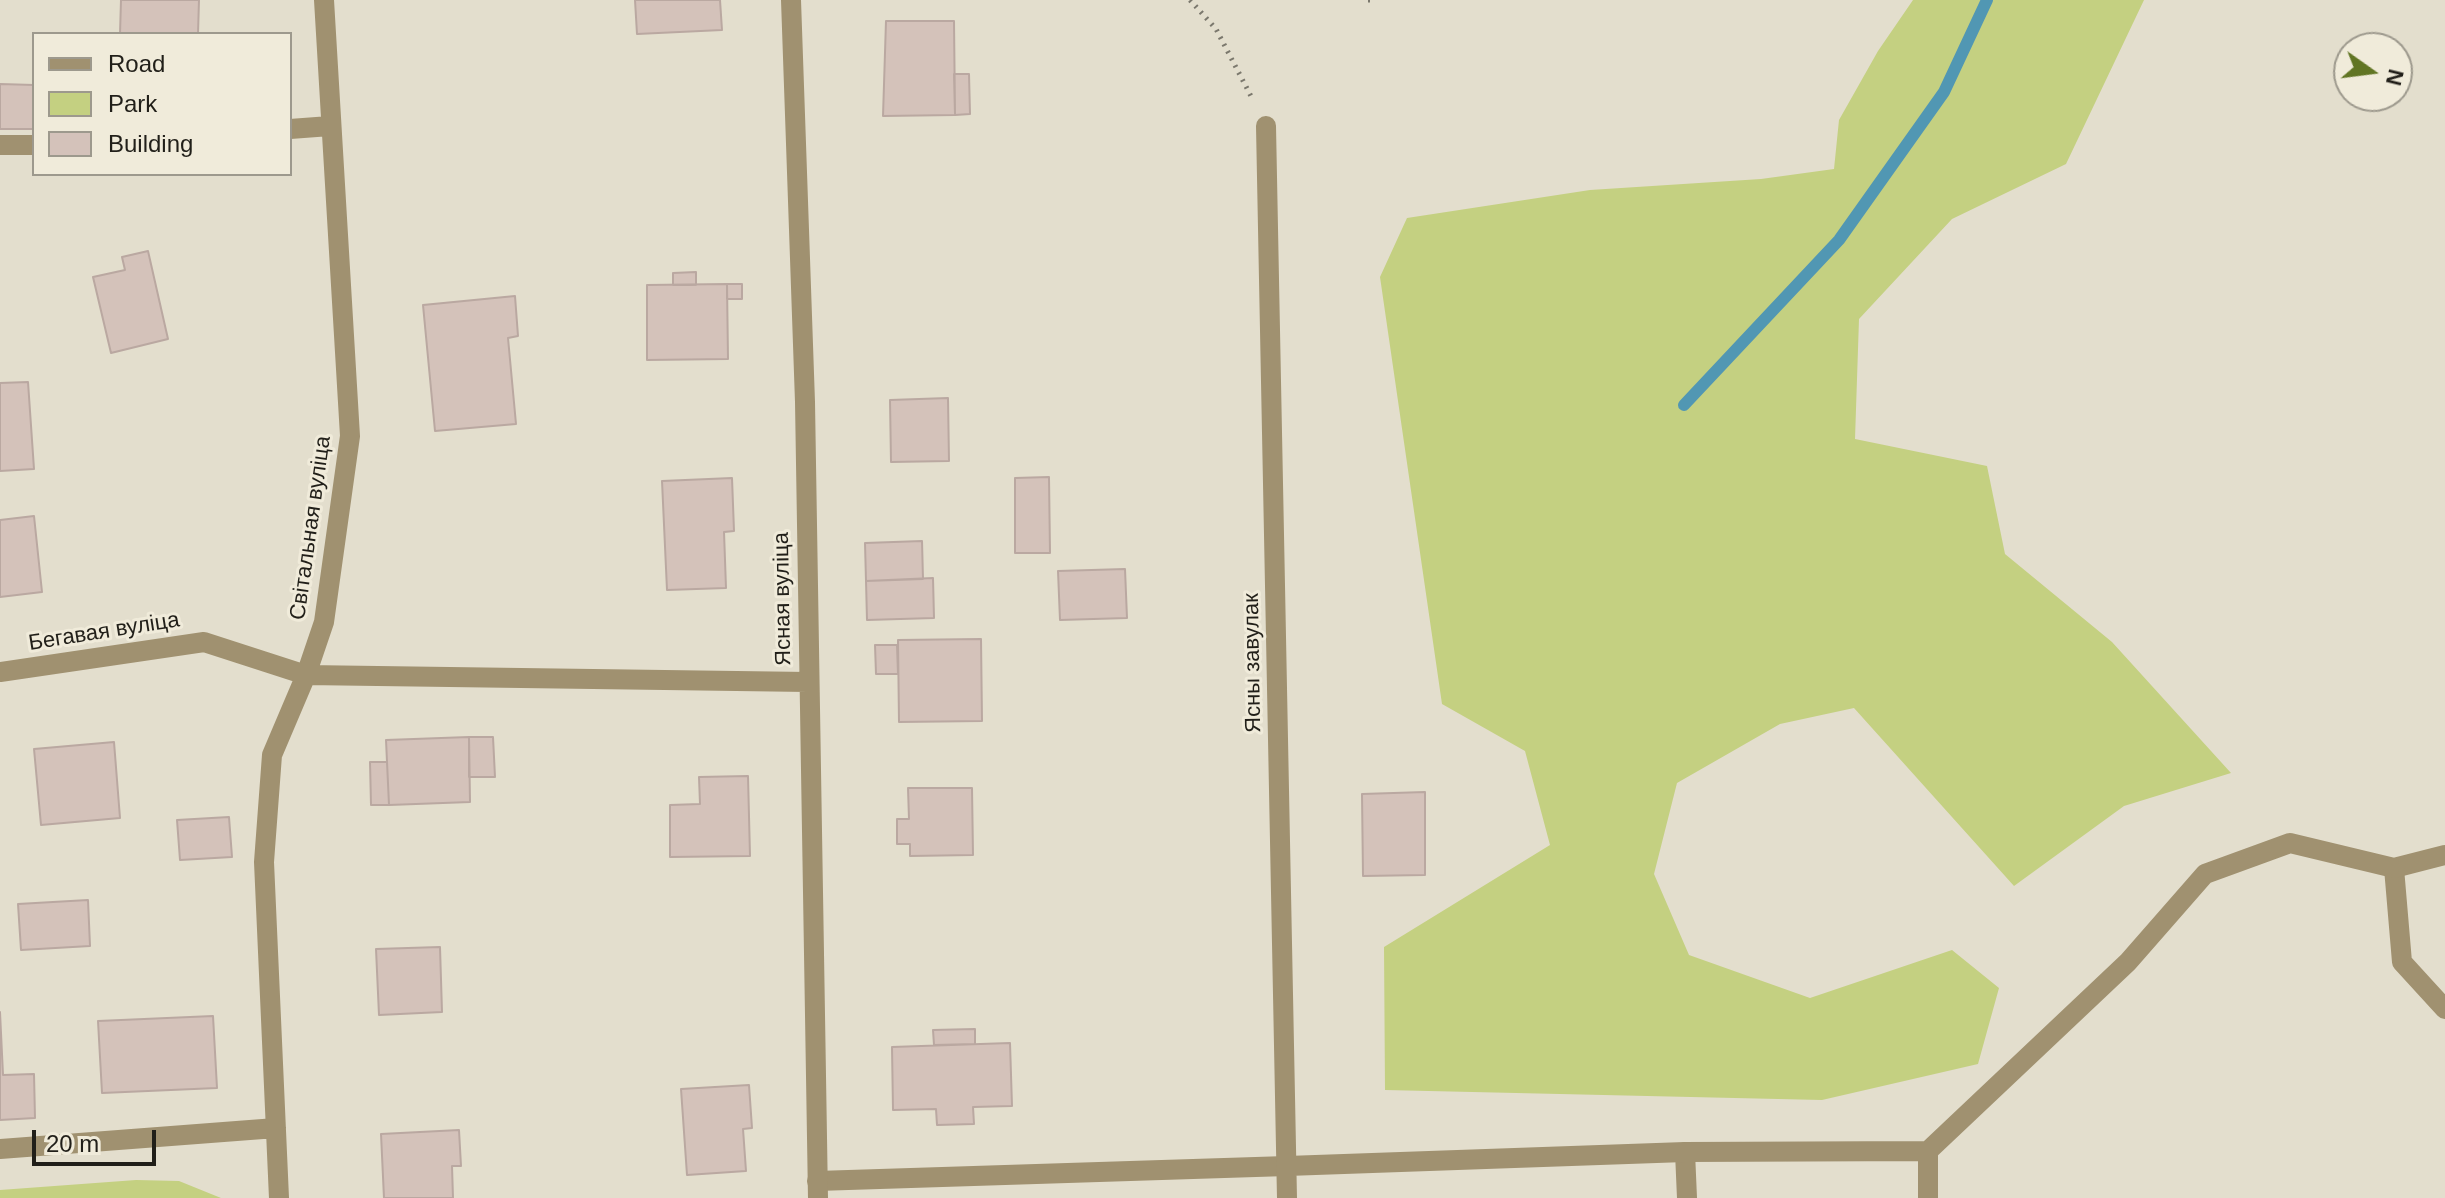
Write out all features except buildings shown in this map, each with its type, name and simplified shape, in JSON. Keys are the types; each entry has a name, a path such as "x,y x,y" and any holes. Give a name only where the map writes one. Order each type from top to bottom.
{"street":[{"name":"Світальная вуліца","path":"279,1198 265,847 272,755 306,675 324,622 350,436 324,0"},
{"name":"Ясная вуліца","path":"791,0 805,402 818,1189"},
{"path":"292,129 330,126"},
{"name":"Ясны завулак","path":"1266,126 1287,1198"},
{"path":"0,145 32,145"},
{"name":"Бегавая вуліца","path":"0,672 204,642 306,675 808,682"},
{"path":"818,1189 1287,1166 1685,1152 1928,1151 2128,962 2205,874 2290,843 2394,868 2445,855"},
{"path":"2394,868 2402,962 2445,1009"},
{"path":"0,1149 276,1128"},
{"path":"1928,1151 1928,1198"},
{"path":"1685,1152 1687,1198"}],"path":[{"path":"1190,0 1216,29 1266,126"}],"green space":[{"path":"1913,0 2144,0 2066,164 1952,219 1859,319 1855,439 1987,466 2005,554 2112,642 2231,773 2124,806 2014,886 1854,708 1780,724 1677,783 1654,874 1689,955 1810,998 1952,950 1999,988 1978,1064 1822,1100 1385,1090 1384,947 1550,845 1525,751 1442,704 1380,277 1407,218 1590,190 1761,179 1834,169 1839,120 1878,51"},
{"path":"136,1180 179,1181 221,1198 0,1198 0,1190"}],"waterway":[{"path":"1684,405 1839,240 1944,92 1987,0"}]}
